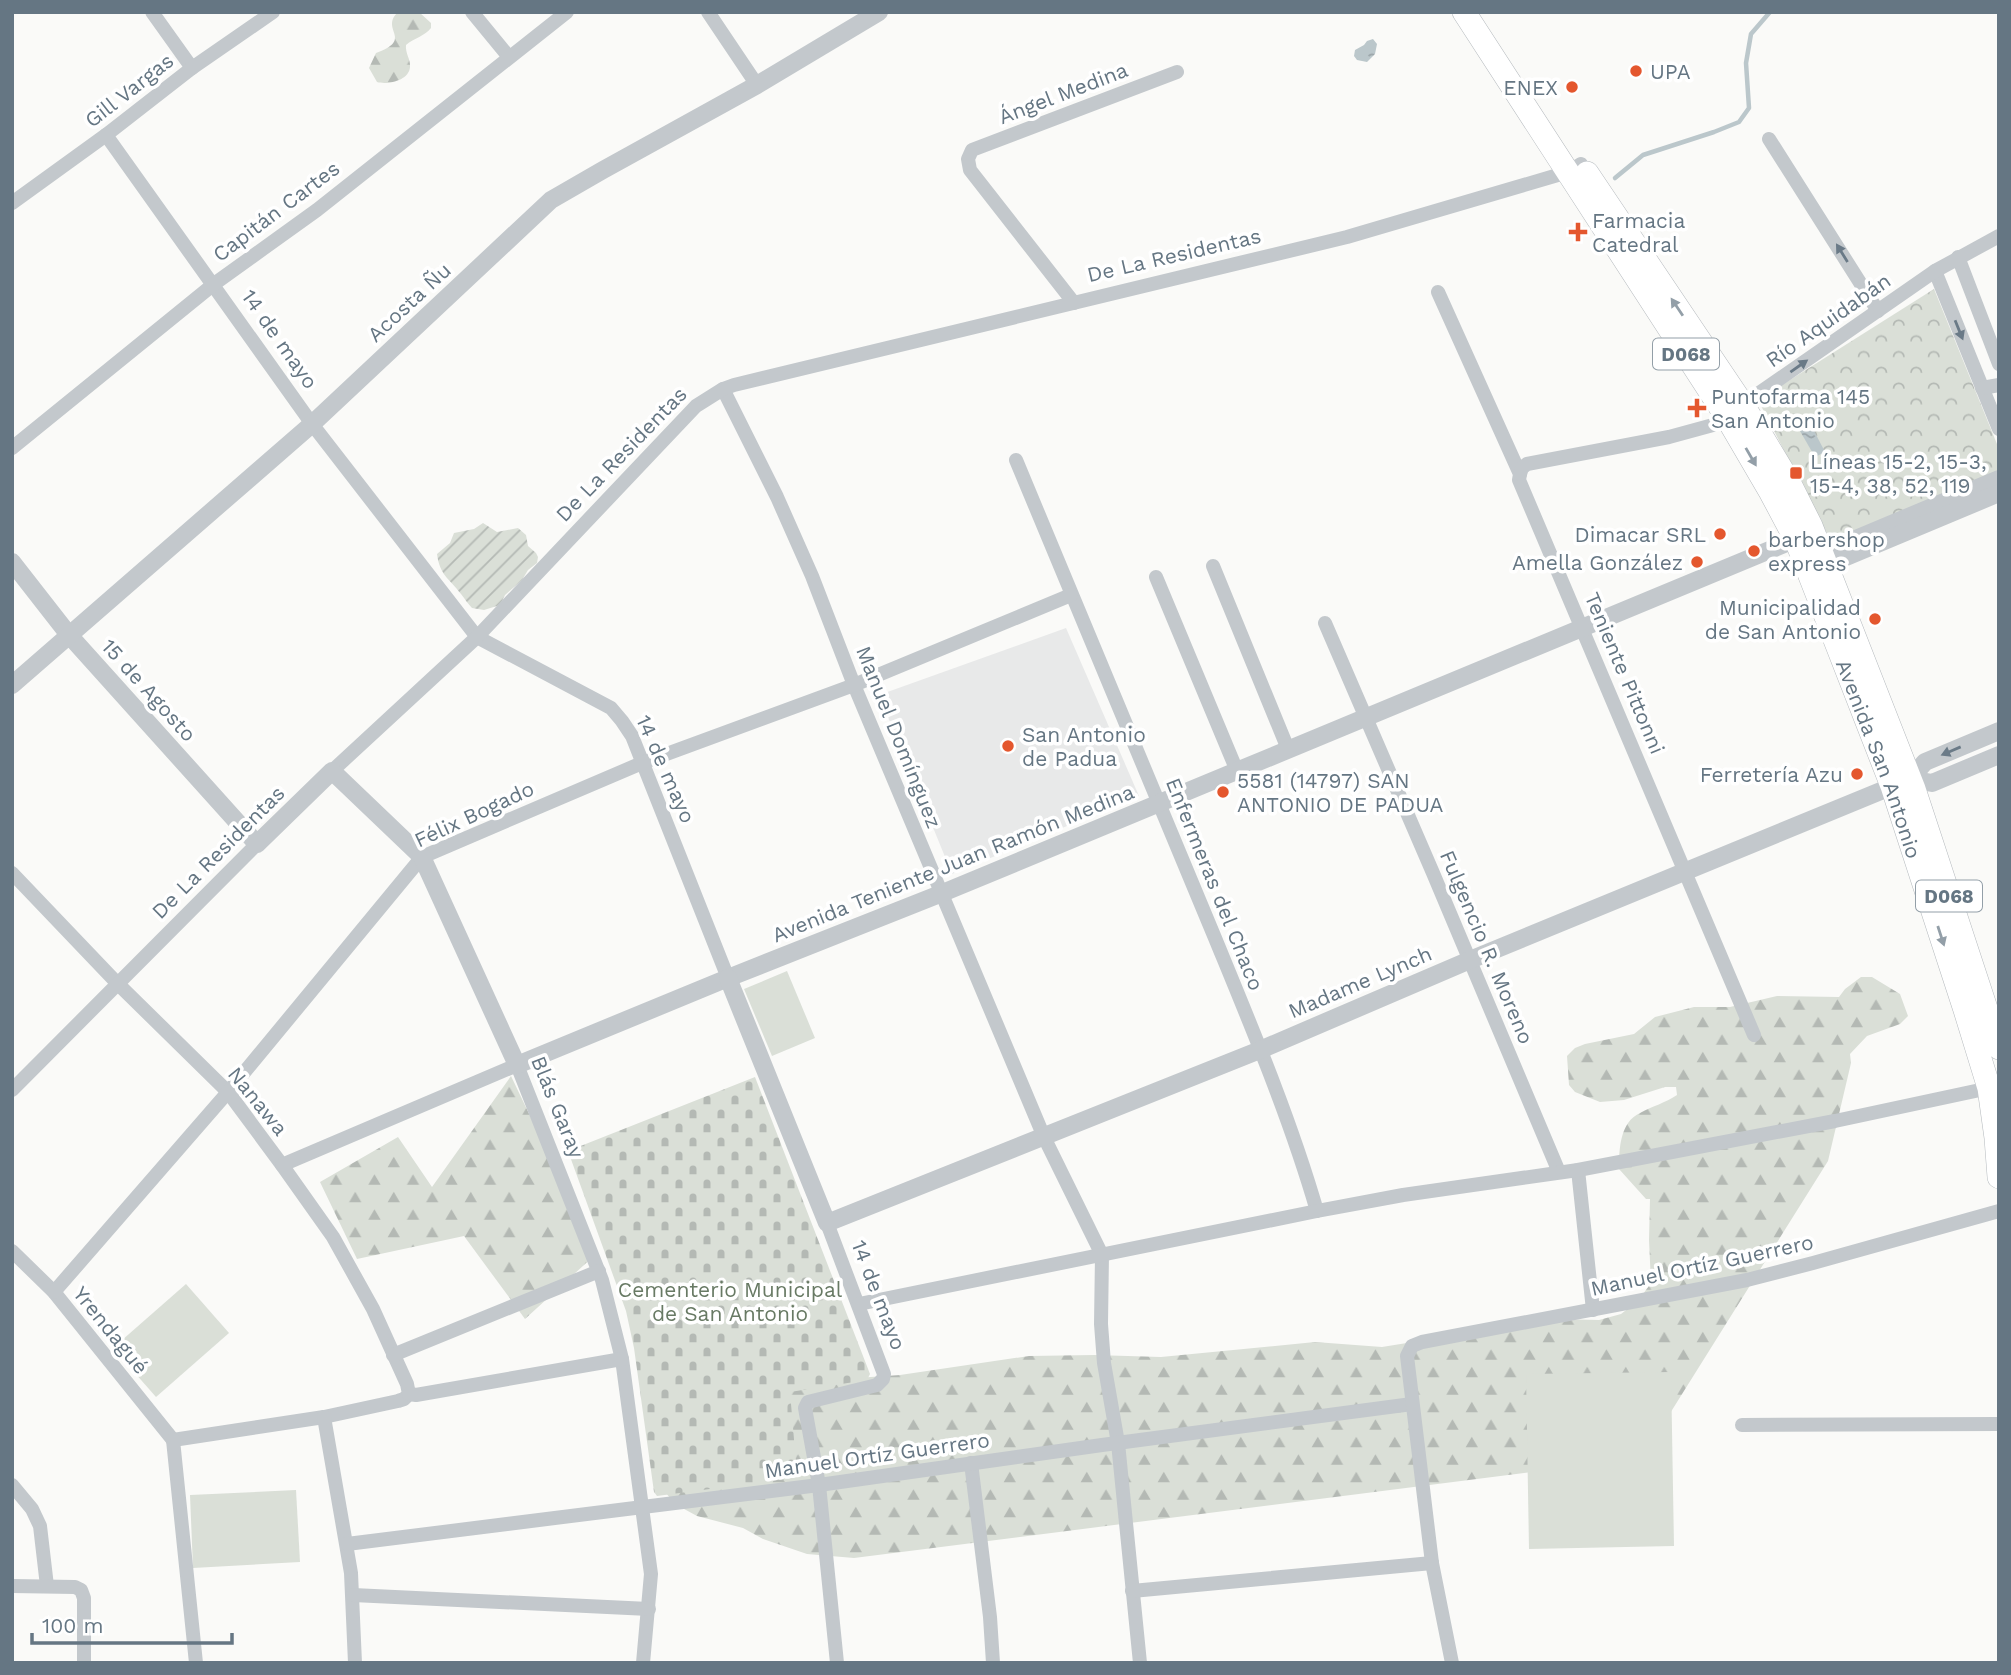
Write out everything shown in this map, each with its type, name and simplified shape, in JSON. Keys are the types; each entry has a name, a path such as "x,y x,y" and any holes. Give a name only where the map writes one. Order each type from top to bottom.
{"main road":[{"name":"Avenida San Antonio","path":"1464,12 1575,168 1735,410 1788,481 1811,554 1901,782 1999,1048"},
{"name":"Avenida San Antonio","path":"1482,12 1575,168"},
{"name":"Avenida San Antonio","path":"1985,1013 1994,1087 1999,1177"}],"street":[{"path":"152,12 192,68"},
{"name":"Gill Vargas","path":"12,203 192,68 273,12"},
{"path":"472,12 509,57"},
{"name":"Capitán Cartes","path":"12,448 214,284 317,209 568,12"},
{"path":"708,12 757,85"},
{"name":"Acosta Ñu","path":"12,685 312,424 551,200 757,85 879,12"},
{"name":"Ángel Medina","path":"1074,303 970,170 968,159 972,150 1177,72"},
{"name":"14 de mayo","path":"106,135 312,424 477,637 611,708 632,736 859,1304 884,1374 877,1385 812,1401 806,1405 819,1485"},
{"path":"1769,139 1878,311"},
{"name":"De La Residentas","path":"12,1090 257,844 477,637 696,406 723,389 1347,237 1575,168"},
{"name":"Río Aquidabán","path":"1520,474 1521,468 1527,464 1669,437 1713,425 1935,271 1999,236"},
{"path":"1958,257 1999,364"},
{"path":"1935,271 1999,429"},
{"name":"Teniente Pittonni","path":"1438,292 1520,474 1519,480 1754,1035"},
{"path":"1982,388 1999,385"},
{"name":"Manuel Domínguez","path":"723,389 777,496 940,894 1044,1137 1102,1255"},
{"name":"Enfermeras del Chaco","path":"1016,460 1260,1050 1306,1173 1317,1211"},
{"path":"1811,554 1999,479"},
{"path":"1811,554 1999,494"},
{"name":"Avenida Teniente Juan Ramón Medina","path":"282,1165 517,1065 940,894 1583,627 1811,554"},
{"name":"15 de Agosto","path":"12,562 69,635 257,844"},
{"path":"1213,566 1288,749"},
{"path":"1156,577 1237,771"},
{"name":"Félix Bogado","path":"54,1292 228,1093 422,857 642,763 854,685 1071,595"},
{"name":"Fulgencio R. Moreno","path":"1325,623 1559,1172"},
{"path":"1901,782 1925,762 1999,731"},
{"path":"1901,782 1933,783 1999,755"},
{"name":"Blás Garay","path":"332,771 422,857 517,1065 599,1271 622,1359 651,1574 643,1663"},
{"name":"Madame Lynch","path":"827,1223 1260,1050 1901,782"},
{"name":"Nanawa","path":"12,873 117,983 228,1093 333,1237 373,1309 407,1384 406,1396"},
{"path":"859,1304 1317,1211 1403,1195 1578,1170 1835,1121 1994,1087"},
{"path":"1578,1170 1593,1310"},
{"name":"Manuel Ortíz Guerrero","path":"347,1544 819,1485 1412,1404 1407,1356 1412,1346 1422,1342 1747,1280 1999,1211"},
{"name":"Yrendagué","path":"12,1251 54,1292 173,1440"},
{"path":"1102,1255 1103,1350 1118,1443 1140,1663"},
{"path":"393,1355 599,1271"},
{"path":"195,1663 173,1440 324,1417 406,1396 622,1359"},
{"path":"1412,1404 1432,1563 1452,1663"},
{"path":"324,1417 347,1544 353,1595 355,1663"},
{"path":"1742,1425 1999,1424"},
{"path":"971,1463 993,1663"},
{"path":"12,1485 32,1508 40,1526 47,1586"},
{"path":"819,1485 837,1663"},
{"path":"1132,1591 1432,1563"},
{"path":"12,1586 75,1587 81,1590 84,1598 84,1663"},
{"path":"353,1595 649,1609"}],"shaded area":[{"name":"San Antonio de Padua","path":"1066,628 1139,796 952,874 879,695"}],"green space":[{"path":"398,12 419,12 431,23 431,28 406,45 410,64 406,76 392,82 377,82 369,68 376,53 393,43 395,39 392,24"},
{"path":"1934,289 1999,449 1999,472 1831,541 1758,400"},
{"path":"483,523 497,532 518,528 526,535 528,546 538,557 537,563 505,595 500,605 484,610 469,605 443,572 437,554 450,543 454,533 474,529"},
{"path":"787,971 815,1038 772,1056 744,989"},
{"path":"1861,977 1872,977 1900,994 1908,1016 1900,1024 1867,1036 1850,1054 1851,1063 1828,1161 1642,1458 854,1558 807,1554 763,1539 743,1528 697,1516 675,1504 661,1487 666,1401 900,1375 1029,1356 1161,1357 1315,1342 1382,1347 1556,1319 1599,1320 1621,1314 1638,1301 1651,1283 1650,1199 1646,1199 1619,1169 1622,1137 1633,1117 1677,1095 1676,1087 1665,1087 1624,1100 1600,1102 1575,1092 1569,1085 1567,1056 1575,1048 1585,1044 1634,1034 1655,1017 1694,1007 1730,1007 1777,996 1839,997"},
{"path":"511,1076 596,1254 525,1319 464,1236 357,1259 320,1182 398,1137 432,1187"},
{"name":"Cementerio Municipal de San Antonio","path":"755,1077 870,1374 867,1380 790,1392 797,1475 657,1496 654,1492 634,1348 626,1311 568,1151"},
{"path":"186,1284 229,1333 156,1397 113,1348"},
{"path":"1671,1372 1674,1546 1529,1549 1526,1374"},
{"path":"296,1490 300,1562 193,1568 190,1495"}],"water":[{"path":"1373,39 1377,44 1375,54 1367,62 1357,60 1354,56 1355,50"},
{"path":"1811,425 1825,452 1815,457 1800,431"}],"waterway":[{"path":"1615,178 1643,155 1739,122 1749,108 1746,63 1751,34 1770,12"}],"place":[{"name":"UPA","path":"1636,71"},
{"name":"ENEX","path":"1572,87"},
{"name":"Farmacia Catedral","path":"1578,232"},
{"name":"Puntofarma 145 San Antonio","path":"1697,408"},
{"name":"Líneas 15-2, 15-3, 15-4, 38, 52, 119","path":"1796,473"},
{"name":"Dimacar SRL","path":"1720,534"},
{"name":"barbershop express","path":"1754,551"},
{"name":"Amella González","path":"1697,562"},
{"name":"Municipalidad de San Antonio","path":"1875,619"},
{"name":"San Antonio de Padua","path":"1008,746"},
{"name":"Ferretería Azu","path":"1857,774"},
{"name":"5581 (14797) SAN ANTONIO DE PADUA","path":"1223,792"}]}
